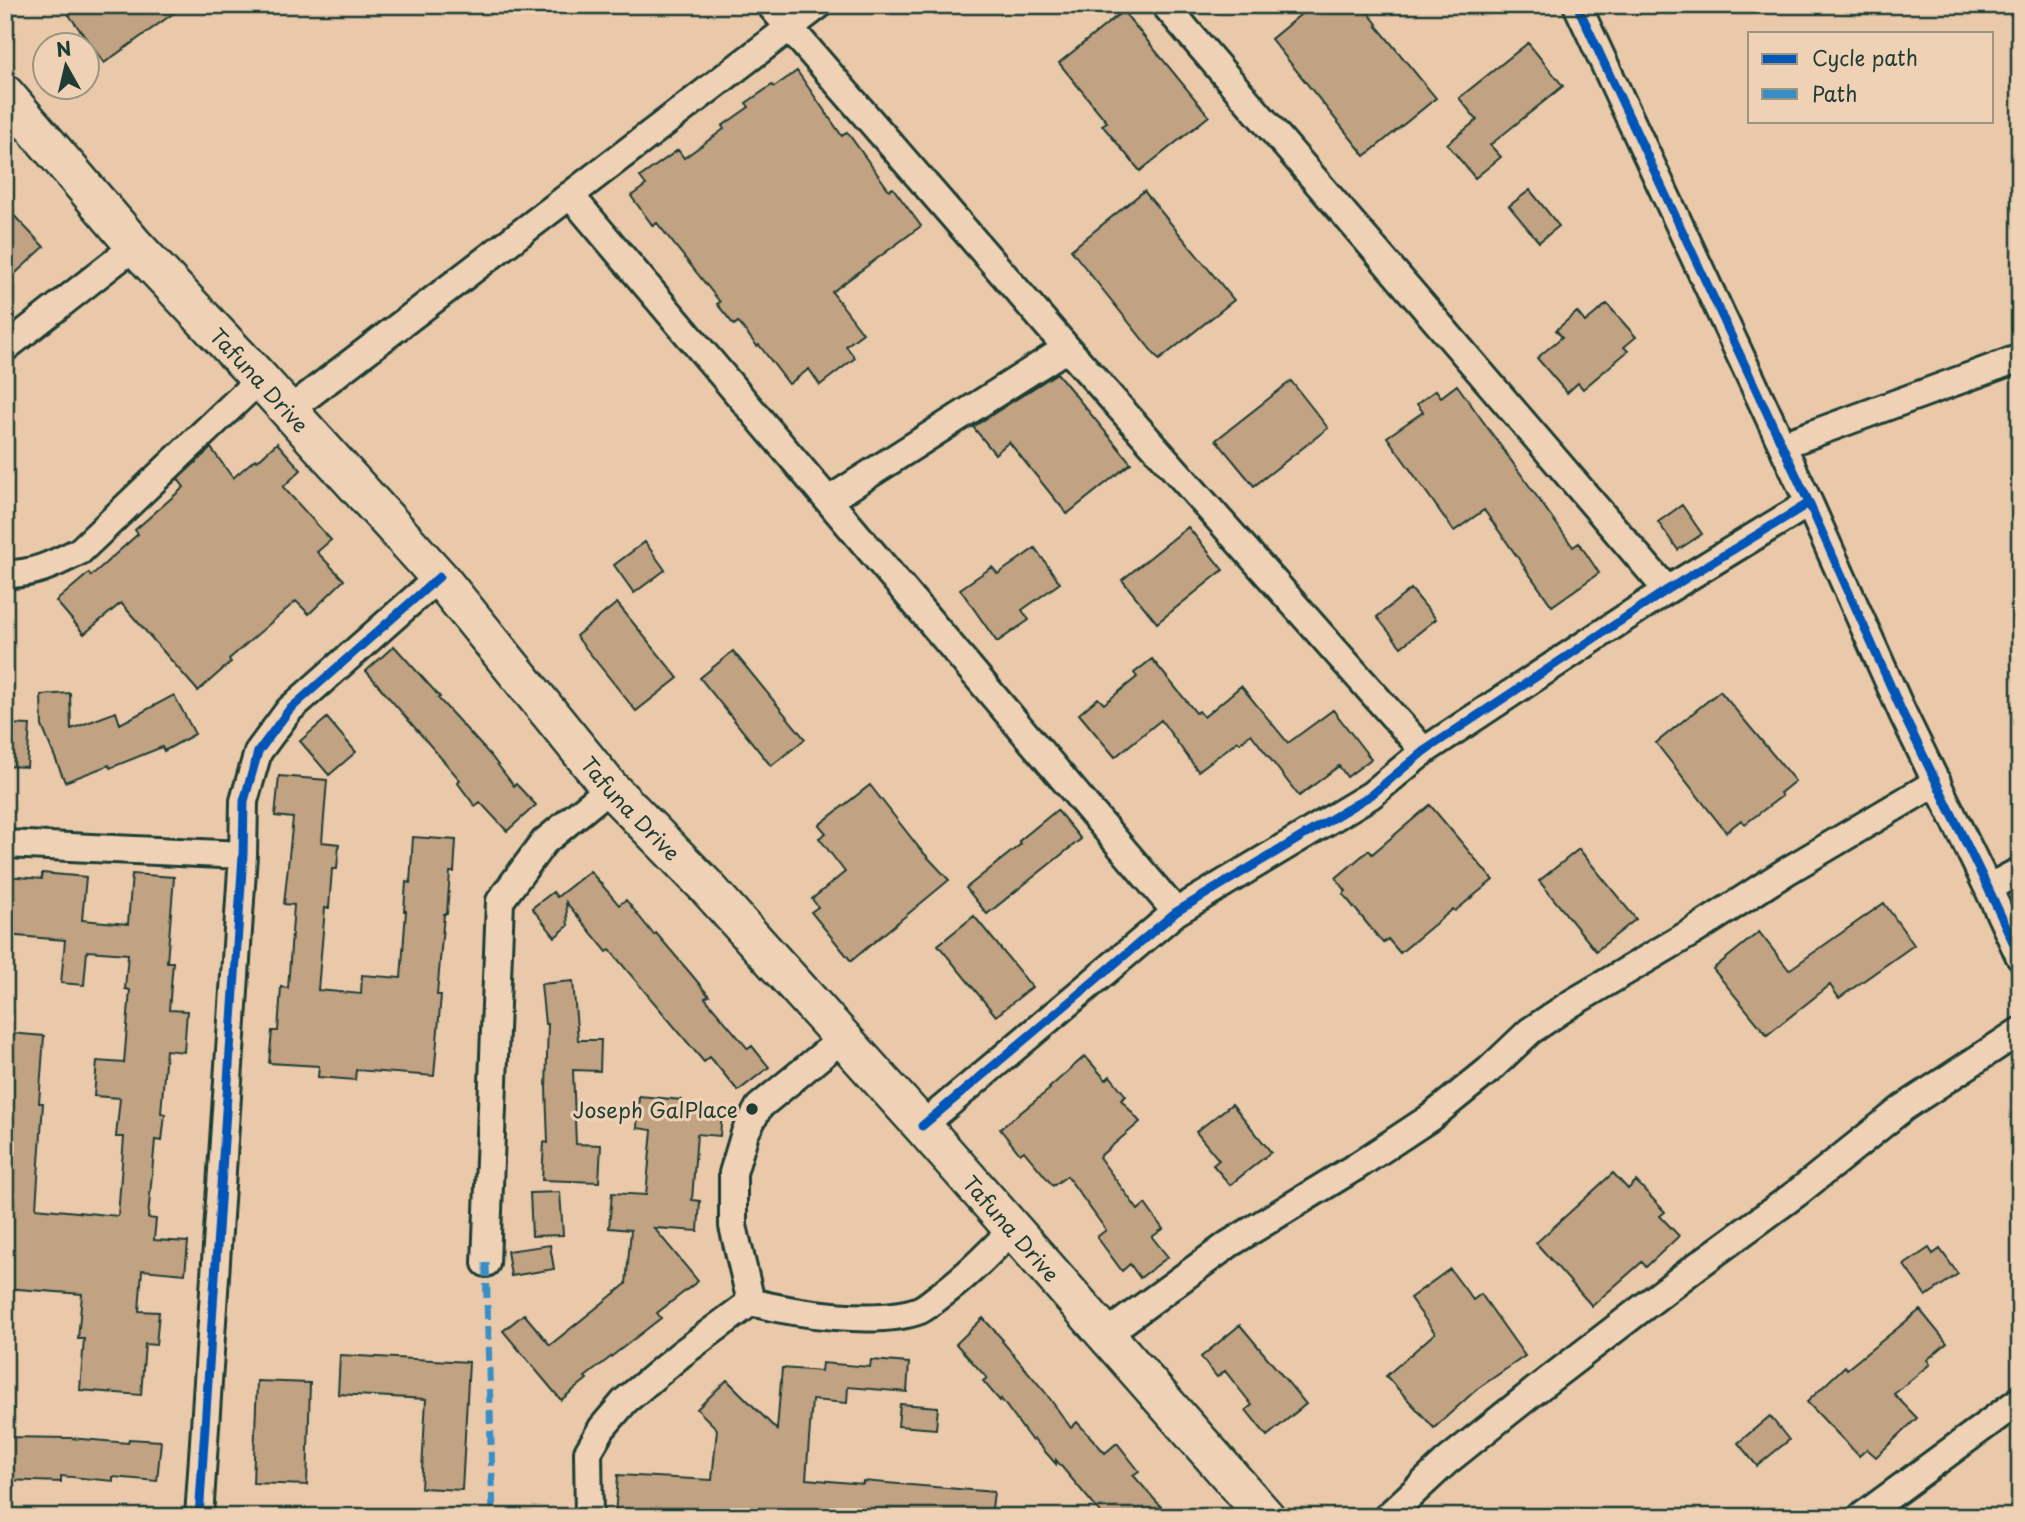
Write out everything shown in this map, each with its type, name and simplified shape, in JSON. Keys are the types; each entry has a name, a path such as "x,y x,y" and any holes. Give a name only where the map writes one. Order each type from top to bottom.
{"main road":[{"name":"Tafuna Drive","path":"5,94 135,246 439,577 610,788 705,885 922,1126 1260,1515"}],"street":[{"path":"770,5 1424,751"},
{"path":"288,411 819,5"},
{"path":"1165,5 1667,590"},
{"path":"1577,5 1809,503 1903,714 2020,957"},
{"path":"570,195 1176,912"},
{"path":"5,348 135,246"},
{"path":"829,500 1068,348"},
{"path":"1782,445 2020,358"},
{"path":"5,574 19,575 50,567 80,551 260,379"},
{"path":"922,1126 1176,912 1371,795 1424,751 1667,590 1809,503"},
{"path":"199,1517 243,855 244,801 258,752 289,710 439,577"},
{"path":"1105,1335 1229,1244 1431,1117 1489,1070 1530,1031 1572,1003 1937,782"},
{"path":"486,1263 500,901 544,842 610,788"},
{"path":"5,844 243,855"},
{"path":"1988,888 2020,871"},
{"path":"1387,1517 1446,1462 1590,1348 1797,1193 1903,1108 2020,1031"},
{"path":"751,1302 733,1226 733,1173 745,1133 759,1107 843,1038"},
{"path":"751,1302 782,1310 890,1318 921,1309 961,1282 1012,1230"},
{"path":"589,1517 588,1452 602,1428 625,1401 681,1354 751,1302"},
{"path":"1861,1517 2020,1400"}],"building":[{"path":"82,5 185,5 104,63 102,32 81,32 69,15"},
{"path":"1312,5 1362,5 1436,98 1365,156 1271,39"},
{"path":"1123,11 1209,116 1140,171 1102,125 1107,122 1059,63"},
{"path":"1528,43 1563,86 1490,145 1501,157 1475,178 1447,144 1477,120 1459,98"},
{"path":"797,71 842,136 847,132 889,190 893,188 921,226 832,292 863,333 846,346 855,358 820,385 809,369 789,384 738,322 734,325 717,304 720,302 657,223 653,226 631,196 646,185 640,177 678,150 684,158 749,107 746,103"},
{"path":"1530,190 1559,226 1539,242 1509,206"},
{"path":"1144,191 1234,300 1159,360 1071,250"},
{"path":"5,206 44,247 5,283"},
{"path":"1607,304 1636,337 1624,347 1628,351 1583,389 1578,383 1567,393 1537,358 1562,337 1556,330 1577,312 1585,322"},
{"path":"1057,373 1131,463 1067,514 1009,442 995,454 973,427"},
{"path":"1291,381 1328,428 1254,486 1216,440"},
{"path":"1457,385 1573,547 1579,543 1599,573 1552,606 1484,510 1454,531 1387,437 1423,412 1417,404 1436,390 1441,397"},
{"path":"277,443 301,470 283,487 331,540 317,552 344,580 309,614 296,601 229,659 231,662 198,691 121,603 84,634 56,601 89,573 91,576 138,534 135,530 184,487 178,479 211,448 233,478"},
{"path":"1682,505 1702,534 1678,550 1658,522"},
{"path":"1188,527 1223,570 1157,623 1122,580"},
{"path":"645,542 665,570 634,593 614,565"},
{"path":"1035,548 1060,583 1022,610 1029,620 997,642 960,589 992,567 998,574"},
{"path":"1411,589 1436,619 1401,647 1377,617"},
{"path":"617,603 678,678 636,711 576,636"},
{"path":"394,646 514,786 516,784 536,805 507,831 480,802 475,806 457,782 460,780 366,671"},
{"path":"733,651 805,739 771,766 700,678"},
{"path":"1152,659 1196,713 1199,711 1204,717 1241,686 1288,743 1333,710 1371,759 1347,777 1339,766 1299,796 1251,734 1198,771 1161,720 1115,757 1079,714 1098,698 1104,704 1137,677 1134,673"},
{"path":"1720,691 1795,781 1780,793 1782,796 1745,824 1741,820 1726,832 1656,743"},
{"path":"70,693 71,729 116,712 120,724 174,695 195,734 164,751 162,747 110,768 109,765 65,782 42,726 41,695"},
{"path":"327,718 356,752 329,775 300,741"},
{"path":"5,724 30,725 27,767 5,766"},
{"path":"279,776 327,780 322,842 339,844 337,869 332,869 329,908 325,908 318,990 361,994 362,975 401,978 406,882 410,883 413,837 456,840 454,872 450,872 447,914 444,914 434,1076 356,1070 355,1080 318,1077 319,1066 269,1063 272,1031 278,1031 281,987 288,988 294,905 284,904 293,818 275,816"},
{"path":"870,785 920,849 949,880 851,961 811,912 818,907 812,899 845,872 819,838 826,833 819,825"},
{"path":"1430,805 1493,880 1400,953 1388,939 1383,943 1343,894 1346,891 1336,878 1369,850 1372,854"},
{"path":"1057,810 1081,839 987,914 966,888 1021,844 1019,841"},
{"path":"1579,849 1636,919 1596,951 1539,881"},
{"path":"590,871 619,905 626,900 691,974 709,996 705,998 748,1049 752,1046 769,1067 738,1091 710,1057 704,1062 566,902 568,926 555,937 532,908 553,892 557,897"},
{"path":"42,873 86,877 82,920 128,924 132,874 174,877 167,962 173,962 169,1010 187,1011 184,1052 166,1050 161,1113 165,1114 162,1141 155,1140 148,1218 156,1219 154,1240 188,1242 185,1274 142,1270 139,1311 159,1312 156,1345 145,1344 141,1395 80,1390 84,1339 78,1339 82,1294 5,1288 5,1212 12,1130 5,1129 5,1083 10,1033 44,1036 39,1103 43,1103 36,1208 118,1216 124,1137 116,1137 120,1098 94,1096 97,1061 124,1063 130,990 125,989 128,954 87,951 84,985 61,983 65,940 5,935 5,876 42,879"},
{"path":"1884,903 1914,945 1839,998 1830,985 1767,1035 1713,969 1759,932 1789,970"},
{"path":"974,916 1032,987 996,1016 938,945"},
{"path":"573,981 578,1040 601,1040 600,1071 573,1070 576,1144 601,1145 599,1182 542,1180 544,1142 548,1143 548,1024 545,1024 541,984"},
{"path":"1085,1056 1106,1080 1110,1076 1126,1096 1121,1100 1140,1122 1099,1157 1138,1210 1145,1204 1163,1229 1152,1237 1168,1257 1140,1278 1130,1264 1122,1271 1097,1237 1106,1230 1067,1176 1053,1186 1024,1151 1020,1154 1000,1129 1050,1089"},
{"path":"639,1096 682,1100 681,1108 722,1112 720,1136 697,1134 692,1200 700,1201 698,1231 654,1228 698,1281 657,1313 661,1318 585,1377 587,1379 561,1400 503,1331 524,1314 550,1345 626,1284 631,1230 609,1228 612,1193 646,1195 652,1130 637,1128"},
{"path":"1232,1104 1271,1152 1230,1185 1213,1165 1219,1160 1196,1132"},
{"path":"1613,1173 1628,1189 1636,1181 1665,1212 1660,1216 1679,1236 1646,1267 1642,1262 1592,1306 1536,1243"},
{"path":"560,1192 563,1235 532,1236 530,1193"},
{"path":"550,1245 554,1269 511,1276 507,1251"},
{"path":"1929,1248 1933,1254 1940,1249 1958,1274 1926,1296 1904,1265"},
{"path":"1450,1269 1473,1300 1481,1294 1525,1356 1477,1389 1434,1428 1386,1376 1435,1333 1410,1298"},
{"path":"1920,1310 1947,1343 1927,1360 1930,1364 1894,1394 1917,1418 1876,1457 1867,1449 1859,1456 1807,1402 1845,1366 1847,1369"},
{"path":"983,1318 1045,1392 1071,1428 1077,1422 1105,1453 1117,1443 1139,1471 1133,1475 1170,1517 1104,1517 1056,1460 1056,1464 1034,1439 1032,1441 1001,1399 1000,1401 983,1381 987,1378 956,1344"},
{"path":"1240,1325 1306,1404 1267,1436 1246,1410 1252,1405 1225,1371 1217,1377 1201,1357"},
{"path":"340,1355 469,1362 462,1490 421,1488 426,1399 338,1394"},
{"path":"871,1360 909,1363 907,1392 848,1387 847,1403 812,1400 806,1479 994,1492 991,1517 687,1517 646,1513 645,1517 615,1516 618,1475 712,1480 717,1429 697,1409 727,1380 777,1430 782,1368 821,1371 822,1363 870,1367"},
{"path":"257,1381 310,1383 307,1485 253,1483"},
{"path":"900,1404 938,1407 936,1429 898,1426"},
{"path":"1770,1416 1789,1440 1757,1466 1738,1443"},
{"path":"5,1437 70,1438 128,1443 129,1439 161,1441 157,1481 113,1477 113,1481 61,1476 61,1482 5,1480"}],"marked path":[{"path":"486,1263 493,1517"}],"cycle path":[{"path":"1577,5 1809,503 1903,714 2020,957"},
{"path":"922,1126 1176,912 1371,795 1424,751 1667,590 1809,503"},
{"path":"199,1517 243,855 244,801 258,752 289,710 439,577"}],"place":[{"name":"Joseph GalPlace","path":"752,1109"}]}
